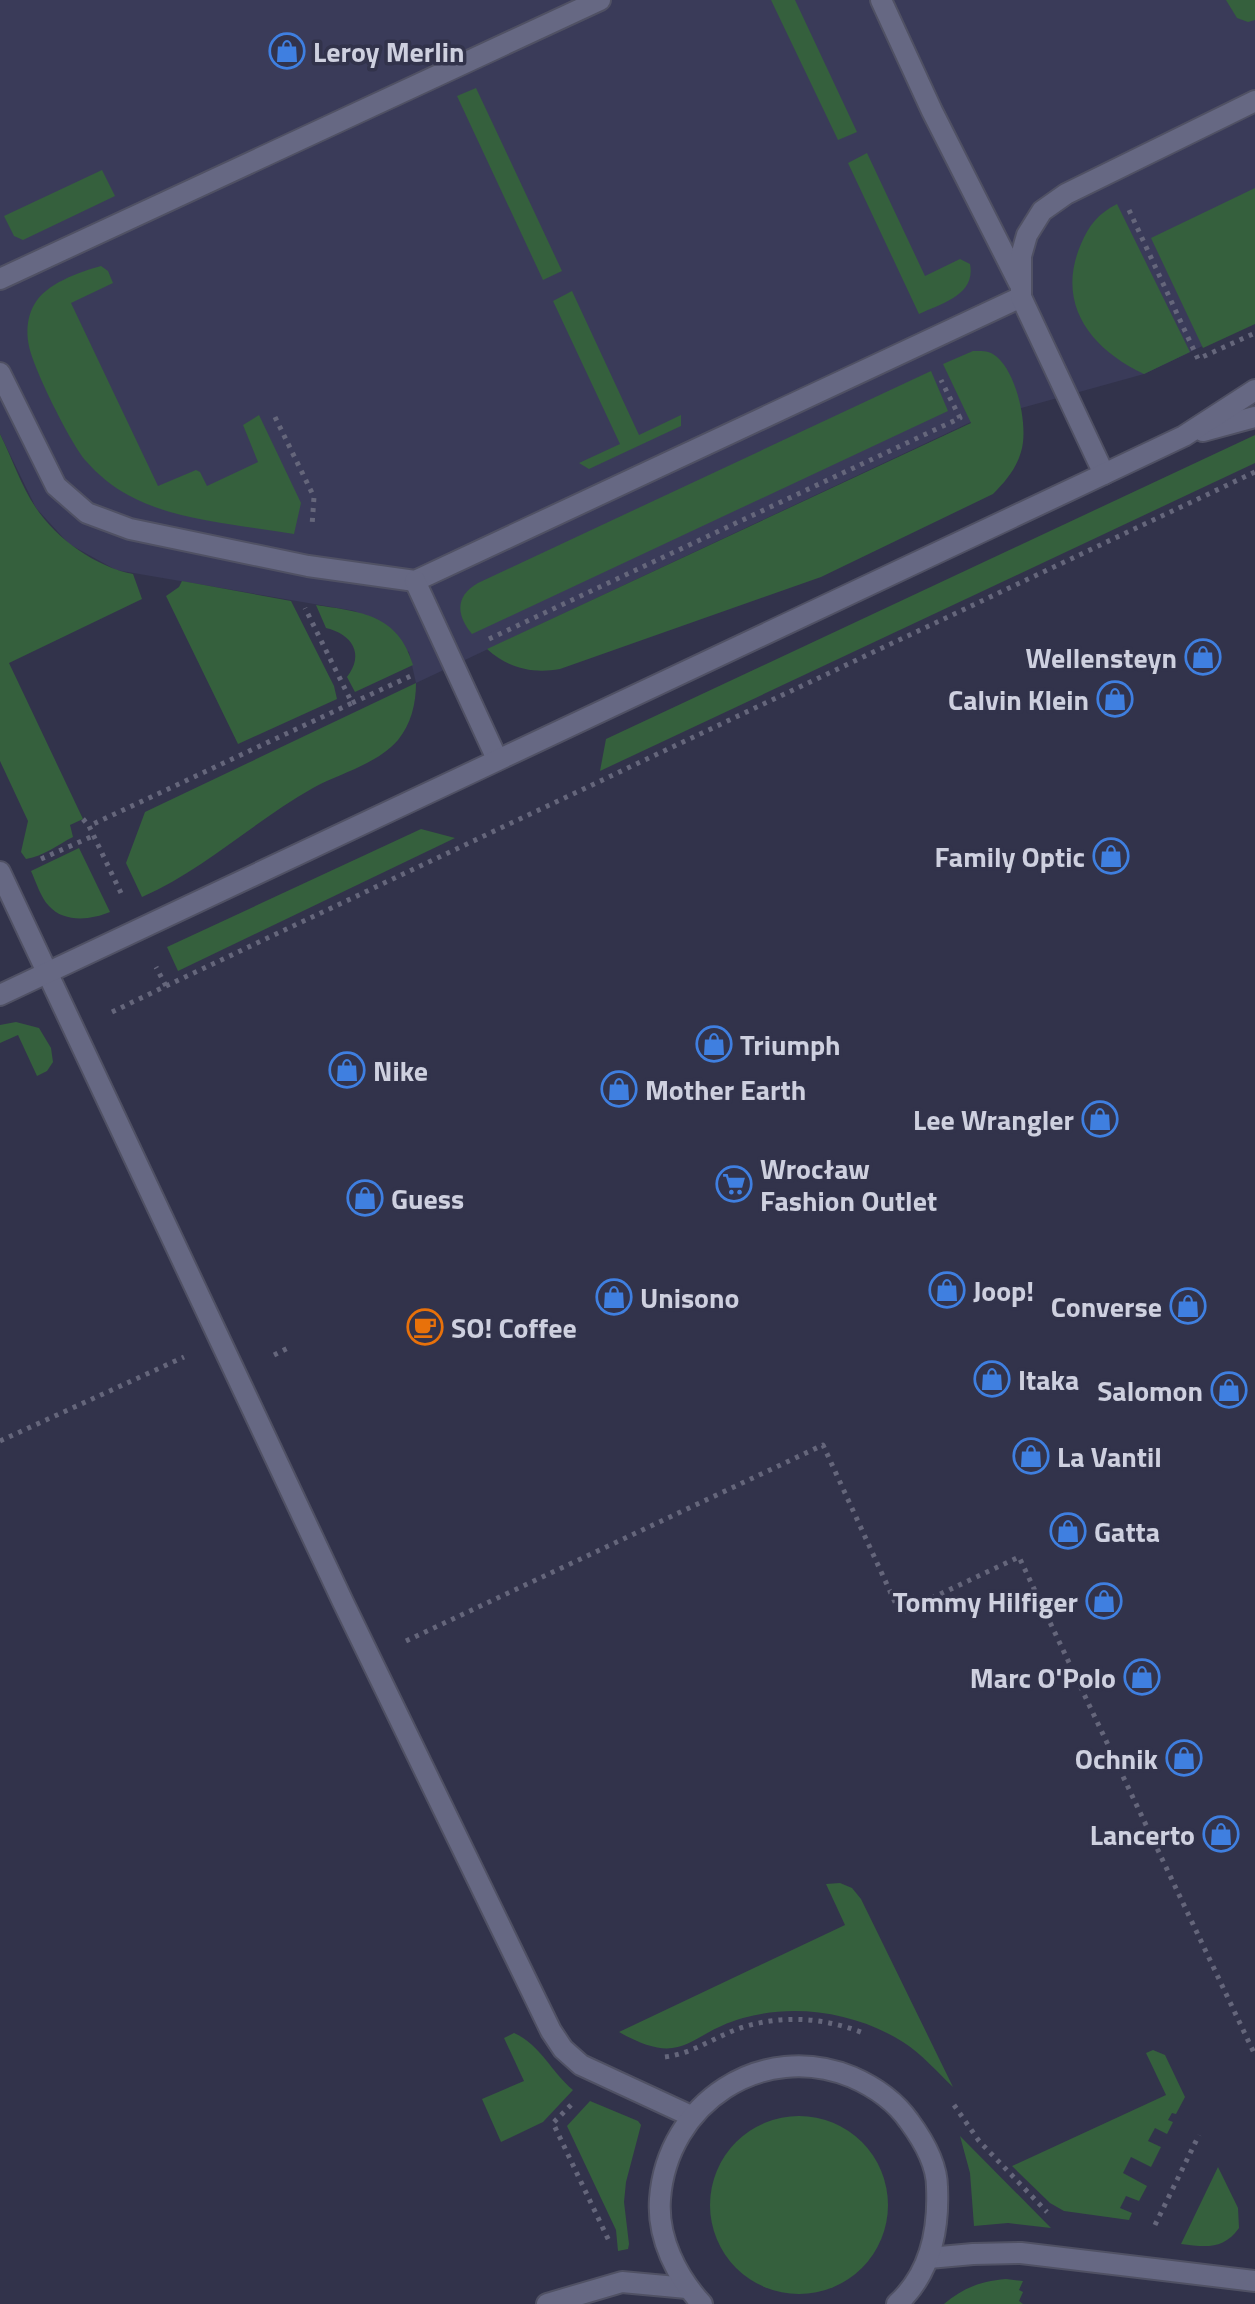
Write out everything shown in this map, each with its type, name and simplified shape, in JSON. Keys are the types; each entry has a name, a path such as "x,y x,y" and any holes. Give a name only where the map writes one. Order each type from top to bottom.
{"lane":[{"path":"0,279 600,0"},
{"path":"881,0 1104,474"},
{"path":"1020,290 1021,256 1027,235 1042,211 1111,170 1255,101"},
{"path":"0,373 56,486 87,513 130,529 308,566 415,581 924,343 1020,290"},
{"path":"0,995 1184,436 1255,390"},
{"path":"1184,436 1255,417"},
{"path":"415,581 497,759"},
{"path":"1,874 355,1628 551,2031 563,2049 581,2065 691,2116"},
{"path":"702,2304 687,2288 666,2247 659,2201 668,2156 691,2116 721,2089 756,2072 795,2066 834,2070 871,2085 901,2110 924,2143 937,2180 939,2219 929,2258 902,2302"},
{"path":"929,2258 1021,2253 1255,2281"},
{"path":"547,2304 622,2282 687,2288"}],"path":[{"path":"1111,170 1198,359 1255,333"},
{"path":"481,642 960,418 924,343"},
{"path":"275,417 314,497 311,535"},
{"path":"119,1026 112,1012 1255,472"},
{"path":"305,607 352,703"},
{"path":"89,826 414,674"},
{"path":"83,819 166,986"},
{"path":"1,874 93,836"},
{"path":"0,1441 222,1340"},
{"path":"269,1345 274,1355 290,1347"},
{"path":"404,1636 407,1642 823,1445 900,1613 1019,1557 1255,2055"},
{"path":"580,2096 553,2123 613,2251"},
{"path":"1153,2230 1199,2135"}],"shaded area":[{"path":"0,0 1255,0 1255,321 1144,374 971,422 416,683 409,652 355,611 116,570 69,544 36,508 0,434"}],"green space":[{"path":"771,0 795,0 857,132 838,140"},
{"path":"1226,0 1255,0 1255,20 1248,22 1237,18"},
{"path":"476,88 562,271 543,280 457,96"},
{"path":"867,153 925,276 960,259 970,264 968,283 963,291 919,314 848,163"},
{"path":"102,170 115,196 23,240 14,236 4,216"},
{"path":"1255,188 1255,324 1203,348 1151,238"},
{"path":"1117,204 1190,352 1144,374 1108,352 1094,338 1083,322 1072,286 1074,266 1087,231 1095,220"},
{"path":"101,266 108,271 113,283 71,303 158,486 196,470 207,486 258,462 243,425 259,415 301,503 294,534 209,521 146,504 111,484 79,452 37,371 29,346 28,325 34,305 46,291 73,275"},
{"path":"572,291 639,435 681,415 681,426 589,469 579,463 620,444 553,301"},
{"path":"973,351 991,353 1004,365 1015,388 1022,415 1023,441 1019,458 1010,475 993,494 821,577 560,669 540,671 521,668 503,661 487,649 971,423 943,364"},
{"path":"931,371 948,411 472,634 463,620 462,600 478,583"},
{"path":"0,434 26,491 45,519 78,550 105,565 133,574 142,599 9,663 83,819 70,825 73,837 45,853 26,859 21,852 28,821 0,761"},
{"path":"1255,435 1255,463 600,771 606,739"},
{"path":"182,581 291,601 334,686 337,699 238,744 166,596"},
{"path":"316,605 363,614 388,625 398,635 413,665 355,692 347,677 355,660 353,646 343,635 326,628"},
{"path":"416,683 409,720 403,734 389,749 369,762 313,788 187,873 142,897 126,863 145,812"},
{"path":"421,829 455,838 178,971 167,947"},
{"path":"79,848 110,912 86,918 62,915 46,903 41,894 31,871"},
{"path":"16,1022 39,1028 51,1048 53,1062 47,1071 37,1076 18,1035 0,1043 0,1025"},
{"path":"840,1883 852,1888 861,1899 953,2087 903,2042 866,2024 826,2014 784,2011 743,2018 672,2048 641,2043 619,2032 845,1925 826,1884"},
{"path":"514,2033 539,2051 573,2090 543,2122 501,2142 482,2099 524,2081 504,2038"},
{"path":"1153,2050 1165,2055 1185,2097 1176,2114 1172,2113 1168,2120 1173,2122 1167,2134 1155,2128 1148,2141 1161,2147 1151,2167 1131,2157 1123,2173 1147,2186 1139,2201 1126,2196 1120,2208 1132,2213 1129,2220 1064,2211 1050,2203 1012,2166 1166,2095 1146,2053"},
{"path":"590,2101 641,2125 626,2182 624,2202 628,2249 618,2251 616,2230 567,2126"},
{"path":"799,2116 833,2123 862,2142 881,2171 888,2205 881,2239 862,2268 833,2287 799,2294 765,2287 736,2268 717,2239 710,2205 717,2171 736,2142 765,2123"},
{"path":"960,2136 1051,2228 1008,2223 974,2226 970,2173"},
{"path":"1218,2167 1238,2208 1239,2228 1220,2244 1181,2244"},
{"path":"1006,2279 1023,2281 1019,2301 1023,2304 944,2304 973,2286"}],"place":[{"name":"Leroy Merlin","path":"287,51"},
{"name":"Wellensteyn","path":"1203,657"},
{"name":"Calvin Klein","path":"1115,699"},
{"name":"Family Optic","path":"1111,856"},
{"name":"Triumph","path":"714,1044"},
{"name":"Nike","path":"347,1070"},
{"name":"Mother Earth","path":"619,1089"},
{"name":"Lee Wrangler","path":"1100,1119"},
{"name":"Wrocław Fashion Outlet","path":"734,1184"},
{"name":"Guess","path":"365,1198"},
{"name":"Joop!","path":"947,1290"},
{"name":"Unisono","path":"614,1297"},
{"name":"Converse","path":"1188,1306"},
{"name":"SO! Coffee","path":"425,1327"},
{"name":"Itaka","path":"992,1379"},
{"name":"Salomon","path":"1229,1390"},
{"name":"La Vantil","path":"1031,1456"},
{"name":"Gatta","path":"1068,1531"},
{"name":"Tommy Hilfiger","path":"1104,1601"},
{"name":"Marc O'Polo","path":"1142,1677"},
{"name":"Ochnik","path":"1184,1758"},
{"name":"Lancerto","path":"1221,1834"}]}
